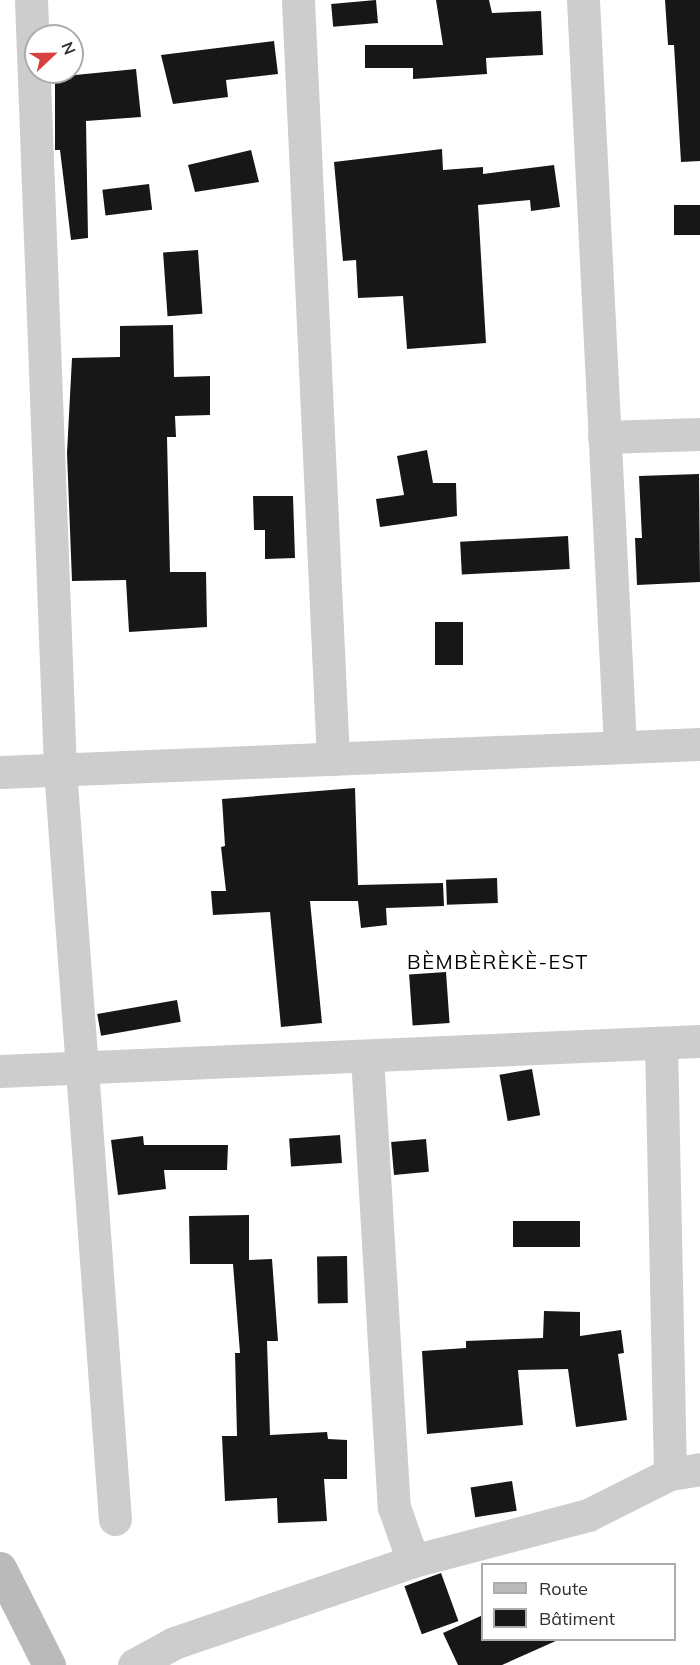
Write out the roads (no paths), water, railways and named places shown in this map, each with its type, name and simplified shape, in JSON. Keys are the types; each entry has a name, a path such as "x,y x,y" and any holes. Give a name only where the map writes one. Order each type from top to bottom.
{"street":[{"path":"31,0 60,769 115,1519"},
{"path":"298,0 333,759"},
{"path":"583,0 620,747"},
{"path":"604,438 700,434"},
{"path":"0,771 700,744"},
{"path":"0,1071 700,1041"},
{"path":"134,1665 174,1643 413,1561 588,1515 685,1471 661,1043"},
{"path":"367,1057 394,1507 413,1561"},
{"path":"0,1568 50,1665"}],"district":[{"name":"BÈMBÈRÈKÈ-EST","path":"498,961"}]}
